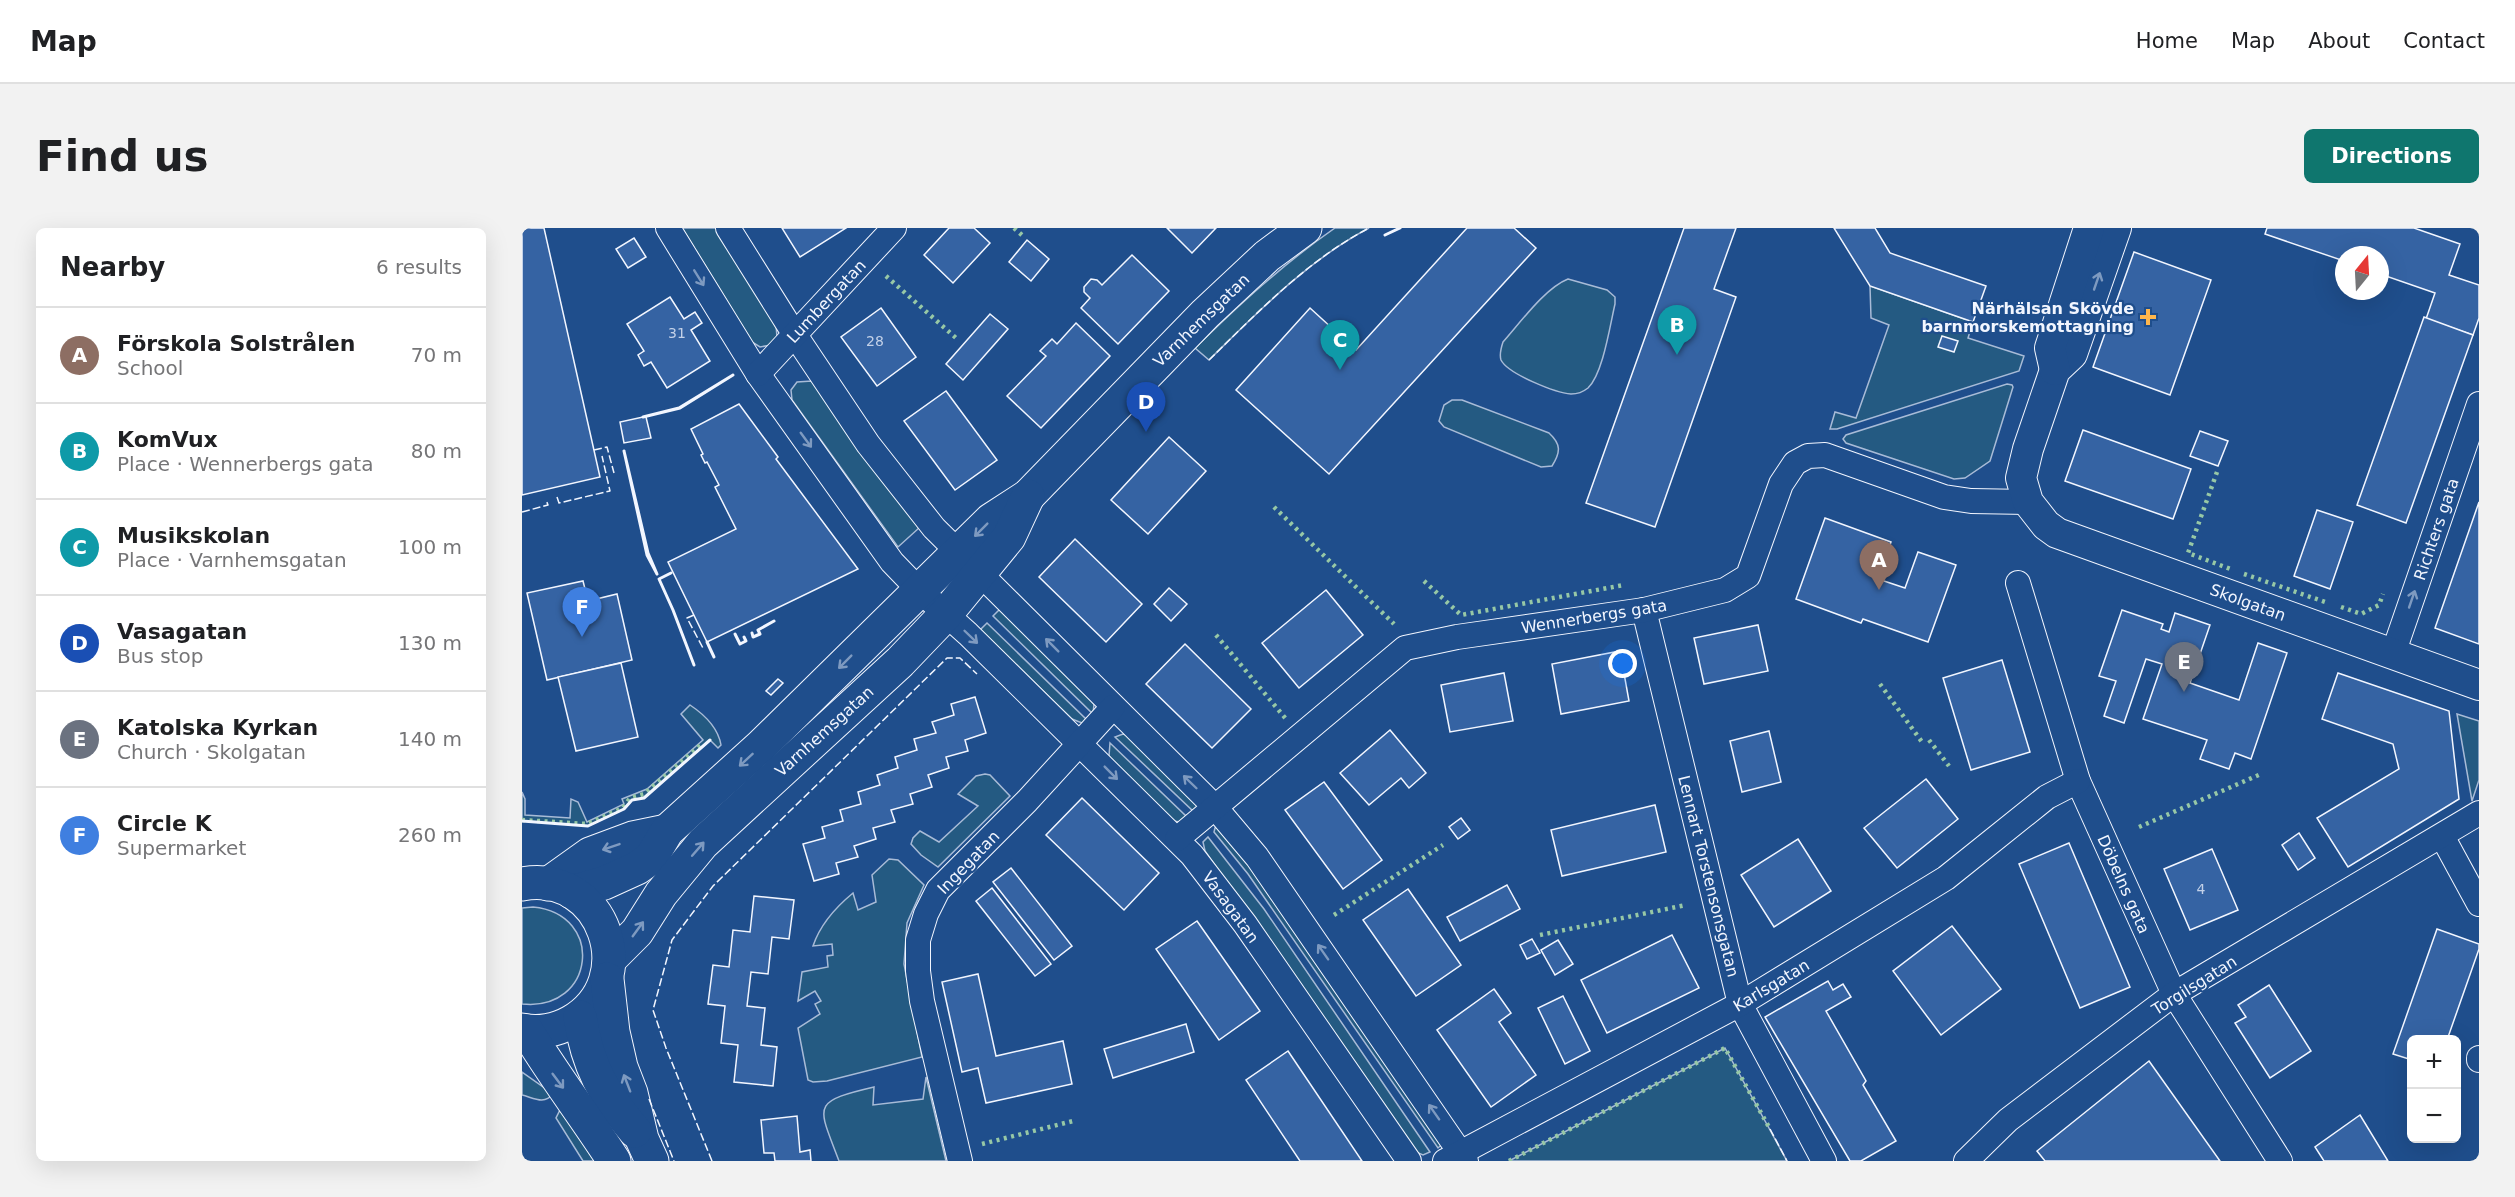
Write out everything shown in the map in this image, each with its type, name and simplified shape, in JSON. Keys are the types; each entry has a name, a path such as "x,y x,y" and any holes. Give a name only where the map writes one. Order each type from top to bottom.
{"main road":[{"name":"Varnhemsgatan","path":"580,1017 596,1000 608,969 637,932 661,894 703,843 900,662 945,614 991,520 1028,496 1204,314 1267,256 1305,228"},
{"name":"Varnhemsgatan","path":"538,884 590,854 633,838 667,831 761,746 919,590 968,563"},
{"path":"538,884 588,905 600,920 608,939 613,1032 647,1150"},
{"path":"524,1031 546,1031 564,1026 580,1017 585,1048 596,1076 610,1101 647,1150"},
{"path":"524,1031 614,1161"}],"street":[{"name":"Vasagatan","path":"668,228 758,374 892,562 1080,743 1192,855 1245,924 1408,1161"},
{"path":"728,228 795,335 868,444 934,528 1214,806 1257,856 1458,1158"},
{"name":"Lumbergatan","path":"758,374 894,228"},
{"path":"2055,370 2050,348 2089,228"},
{"path":"2028,502 2021,478 2028,449 2055,370 2072,354 2116,228"},
{"name":"Richters gata","path":"2393,654 2479,404"},
{"name":"Wennerbergs gata","path":"1177,838 1405,648 1458,637 1644,610 1725,590 1748,576 1781,484 1795,463 1808,456 1825,455 1944,496 1971,501 2028,502"},
{"name":"Skolgatan","path":"2028,502 2046,525 2057,533 2479,685"},
{"name":"Döbelns gata","path":"2018,583 2078,781 2174,994 2280,1161"},
{"name":"Lennart Torstensonsgatan","path":"1644,610 1740,1004 1824,1161"},
{"name":"Ingegatan","path":"960,1161 922,1001 918,971 918,940 926,914 938,890 1028,801 1113,707"},
{"name":"Karlsgatan","path":"1458,1158 1740,1004 1946,878 2047,797 2078,781"},
{"name":"Torgilsgatan","path":"1966,1161 2008,1120 2174,994 2479,813"},
{"path":"2442,836 2479,904"}],"shaded area":[{"path":"682,228 716,228 776,325 777,337 771,345 760,347 752,342"},
{"path":"1335,228 1369,228 1304,271 1209,360 1195,348 1262,285"},
{"path":"1568,279 1607,290 1615,297 1598,372 1588,388 1571,394 1522,377 1505,365 1500,356 1503,342 1533,307 1551,290"},
{"path":"1870,286 1973,322 1968,338 2024,356 2019,371 1837,429 1830,429 1835,412 1856,418 1889,325 1871,318"},
{"path":"812,381 919,528 898,547 792,400 791,390 797,382"},
{"path":"2007,384 2013,387 1990,461 1965,478 1954,479 1846,443 1843,439 1846,435"},
{"path":"1452,400 1462,400 1549,433 1558,445 1557,456 1552,466 1541,467 1444,427 1439,421 1444,405"},
{"path":"1001,608 1089,697 1094,704 1093,714 993,616"},
{"path":"987,623 1088,721 1082,723 1072,719 980,630"},
{"path":"690,705 706,717 714,727 721,745 718,748 710,740 644,798 632,800 624,809 588,826 522,821 522,792 525,799 525,815 570,818 571,799 578,802 587,822 624,804 622,799 647,789 703,740 681,714"},
{"path":"2457,714 2479,721 2479,780 2472,801"},
{"path":"1123,734 1130,736 1198,804 1198,808 1193,811 1115,737"},
{"path":"1110,743 1187,817 1180,822 1173,821 1113,762 1109,756"},
{"path":"990,775 1010,796 938,867 921,855 911,844 913,838 920,831 939,842 978,806 958,794 976,776"},
{"path":"1224,826 1447,1140 1438,1148 1248,874 1214,832 1215,828"},
{"path":"1208,837 1264,909 1430,1152 1423,1155 1416,1152 1205,851 1203,842"},
{"path":"889,859 898,860 924,885 907,923 904,964 922,1057 827,1081 813,1082 808,1080 798,1028 820,1014 815,1004 821,1001 815,991 798,1001 802,972 828,967 827,956 833,955 832,944 813,946 820,931 835,910 853,893 858,910 876,902 872,875"},
{"path":"533,907 556,914 572,926 581,943 582,961 577,979 565,993 546,1002 522,1004 522,908"},
{"path":"1725,1048 1787,1161 1509,1161"},
{"path":"522,1072 553,1094 542,1100 522,1095"},
{"path":"926,1077 946,1161 839,1161 824,1117 829,1102 853,1092 874,1087 873,1105 923,1099"},
{"path":"561,1108 602,1161 583,1161 556,1118"}],"building":[{"path":"522,228 544,228 600,477 522,495"},
{"path":"782,228 846,228 800,257"},
{"path":"949,228 974,228 990,243 953,283 924,255"},
{"path":"1167,228 1216,228 1192,253"},
{"path":"1467,228 1514,228 1536,248 1329,474 1236,390 1310,308 1356,350"},
{"path":"1684,228 1736,228 1714,289 1736,297 1655,527 1586,503"},
{"path":"1834,228 1875,228 1890,253 1986,286 1973,322 1870,286"},
{"path":"2267,228 2414,228 2460,244 2449,275 2479,285 2479,318 2473,335 2426,319 2435,293 2389,277 2389,246 2335,246 2335,258 2265,234"},
{"path":"634,238 646,257 628,268 616,249"},
{"path":"1027,240 1049,259 1031,281 1009,262"},
{"path":"2134,252 2211,280 2170,395 2093,367"},
{"path":"1132,255 1169,291 1118,344 1081,308 1090,298 1084,292 1084,287 1091,279 1097,280 1102,285"},
{"path":"670,297 684,319 695,312 702,323 691,330 710,361 667,388 651,362 644,366 638,355 644,351 627,324"},
{"path":"881,308 916,357 877,386 841,337"},
{"path":"990,314 1008,329 963,380 946,364"},
{"path":"2424,317 2473,335 2406,523 2357,505"},
{"path":"1076,323 1110,356 1041,428 1007,396 1046,356 1040,351 1052,339 1057,344"},
{"path":"1942,336 1958,341 1954,352 1938,347"},
{"path":"946,391 997,460 955,490 904,421"},
{"path":"739,404 778,457 776,459 858,569 707,642 668,562 736,529 715,487 719,485 701,455 703,454 691,429"},
{"path":"646,417 651,438 624,443 620,422"},
{"path":"2083,430 2191,469 2173,519 2065,481"},
{"path":"2200,431 2228,441 2218,466 2190,456"},
{"path":"1169,437 1206,471 1148,534 1111,500"},
{"path":"2479,502 2479,644 2435,628"},
{"path":"2317,510 2353,522 2330,589 2294,576"},
{"path":"1825,518 1891,542 1878,579 1905,588 1918,552 1956,565 1928,642 1863,619 1861,623 1796,599"},
{"path":"1075,539 1142,604 1106,642 1039,577"},
{"path":"583,581 588,601 617,594 632,660 547,680 527,593"},
{"path":"1169,588 1187,604 1171,621 1154,604"},
{"path":"1326,590 1363,635 1299,688 1262,643"},
{"path":"2122,610 2163,624 2161,629 2169,632 2175,613 2210,625 2190,683 2239,700 2258,643 2287,653 2251,759 2235,753 2229,769 2200,759 2207,740 2143,719 2162,664 2146,659 2124,723 2104,716 2116,681 2099,676"},
{"path":"1758,625 1768,671 1704,684 1694,638"},
{"path":"1185,644 1251,709 1212,748 1146,684"},
{"path":"1620,651 1629,701 1561,714 1552,664"},
{"path":"2002,660 2030,752 1971,770 1943,678"},
{"path":"621,663 638,737 576,751 558,677"},
{"path":"1504,673 1513,721 1450,732 1441,685"},
{"path":"2338,673 2449,711 2459,799 2348,867 2317,818 2399,769 2393,744 2322,719"},
{"path":"778,679 783,683 771,695 766,691"},
{"path":"975,697 986,733 965,740 968,751 946,757 949,768 928,775 932,787 910,794 913,804 891,810 895,822 873,828 876,839 854,846 858,857 836,863 839,874 814,881 803,844 825,838 822,827 843,821 840,810 861,804 858,792 880,785 877,775 898,768 895,757 917,750 914,739 936,733 932,722 954,715 951,704"},
{"path":"1390,730 1426,773 1409,788 1401,778 1369,805 1340,773"},
{"path":"1769,731 1781,782 1742,792 1730,741"},
{"path":"1926,779 1958,819 1897,868 1864,828"},
{"path":"1324,782 1382,860 1343,889 1285,810"},
{"path":"1082,798 1159,873 1124,910 1046,835"},
{"path":"1655,805 1666,852 1562,876 1551,830"},
{"path":"1461,818 1470,830 1458,839 1449,827"},
{"path":"2299,833 2315,858 2298,870 2282,845"},
{"path":"1798,839 1831,891 1774,927 1741,875"},
{"path":"2069,843 2130,987 2080,1008 2019,864"},
{"path":"2212,849 2238,910 2190,930 2164,869"},
{"path":"1011,868 1072,946 1054,960 993,882"},
{"path":"1507,885 1520,909 1460,941 1447,917"},
{"path":"992,888 1051,964 1035,976 976,901"},
{"path":"1408,889 1461,965 1416,996 1363,920"},
{"path":"754,896 794,900 789,939 772,937 768,974 751,972 747,1006 765,1008 761,1045 777,1047 773,1086 734,1082 738,1045 721,1043 725,1006 708,1004 713,965 729,967 733,930 750,932"},
{"path":"1197,921 1260,1011 1219,1040 1156,949"},
{"path":"1952,926 2001,989 1941,1035 1893,971"},
{"path":"2437,929 2479,944 2449,1035 2407,1035 2407,1058 2393,1054"},
{"path":"1672,935 1699,988 1607,1033 1581,980"},
{"path":"1532,939 1540,953 1527,959 1520,945"},
{"path":"1558,940 1573,964 1555,975 1541,950"},
{"path":"978,974 996,1056 1063,1041 1072,1084 986,1103 978,1068 962,1072 942,982"},
{"path":"1828,981 1833,990 1843,984 1851,997 1826,1011 1866,1081 1863,1085 1896,1141 1861,1161 1850,1161 1765,1017"},
{"path":"2269,985 2311,1051 2270,1078 2235,1023 2246,1017 2238,1005"},
{"path":"1494,989 1511,1013 1499,1022 1536,1075 1491,1107 1437,1030"},
{"path":"1563,996 1590,1051 1565,1064 1538,1008"},
{"path":"1186,1024 1194,1052 1113,1078 1104,1049"},
{"path":"1288,1051 1362,1161 1300,1161 1246,1080"},
{"path":"2149,1061 2220,1161 2045,1161 2037,1151"},
{"path":"2360,1115 2388,1161 2324,1161 2315,1147"},
{"path":"797,1116 800,1152 810,1150 811,1161 775,1161 774,1153 764,1153 761,1120"}],"hedge":[{"path":"1014,228 1023,236"},
{"path":"886,276 956,338"},
{"path":"2217,472 2188,553 2233,570"},
{"path":"1274,507 1394,624"},
{"path":"2244,574 2328,603"},
{"path":"1424,581 1461,615 1624,585"},
{"path":"2341,607 2361,614 2379,605 2383,594"},
{"path":"1216,635 1286,719"},
{"path":"1880,684 1922,742"},
{"path":"1929,740 1949,766"},
{"path":"522,820 587,824 623,808 630,798 644,794 702,744"},
{"path":"2139,827 2261,774"},
{"path":"1334,915 1443,845"},
{"path":"1540,935 1686,905"},
{"path":"1509,1161 1725,1048 1770,1129"},
{"path":"982,1144 1073,1121"}],"fence":[{"path":"1209,360 1304,271 1369,228"},
{"path":"594,450 607,447 614,473"},
{"path":"557,497 559,503 610,491 602,456"},
{"path":"522,512 548,505 546,500"},
{"path":"694,615 687,618 704,650"},
{"path":"712,1161 653,1010 672,940 713,886 947,658 960,658 977,674"},
{"path":"649,1099 674,1161"},
{"path":"1770,1129 1787,1161"}],"wall":[{"path":"1385,235 1400,228"},
{"path":"733,375 680,408 643,417 679,408 733,375"},
{"path":"624,451 648,553 657,574 647,555 624,451"},
{"path":"671,573 659,579 694,665"},
{"path":"752,633 753,637 760,634 758,630 774,621"},
{"path":"735,634 740,644 746,641 744,637"},
{"path":"707,642 714,657"},
{"path":"522,821 588,826 624,809 632,800 644,798 710,740"}],"place":[{"name":"Närhälsan Skövde barnmorskemottagning","path":"2148,317"},
{"name":"KomVux","path":"1677,355"},
{"name":"Musikskolan","path":"1340,370"},
{"name":"Vasagatan","path":"1146,432"},
{"name":"Förskola Solstrålen","path":"1879,590"},
{"name":"Circle K","path":"582,637"},
{"name":"Katolska Kyrkan","path":"2184,692"}]}
